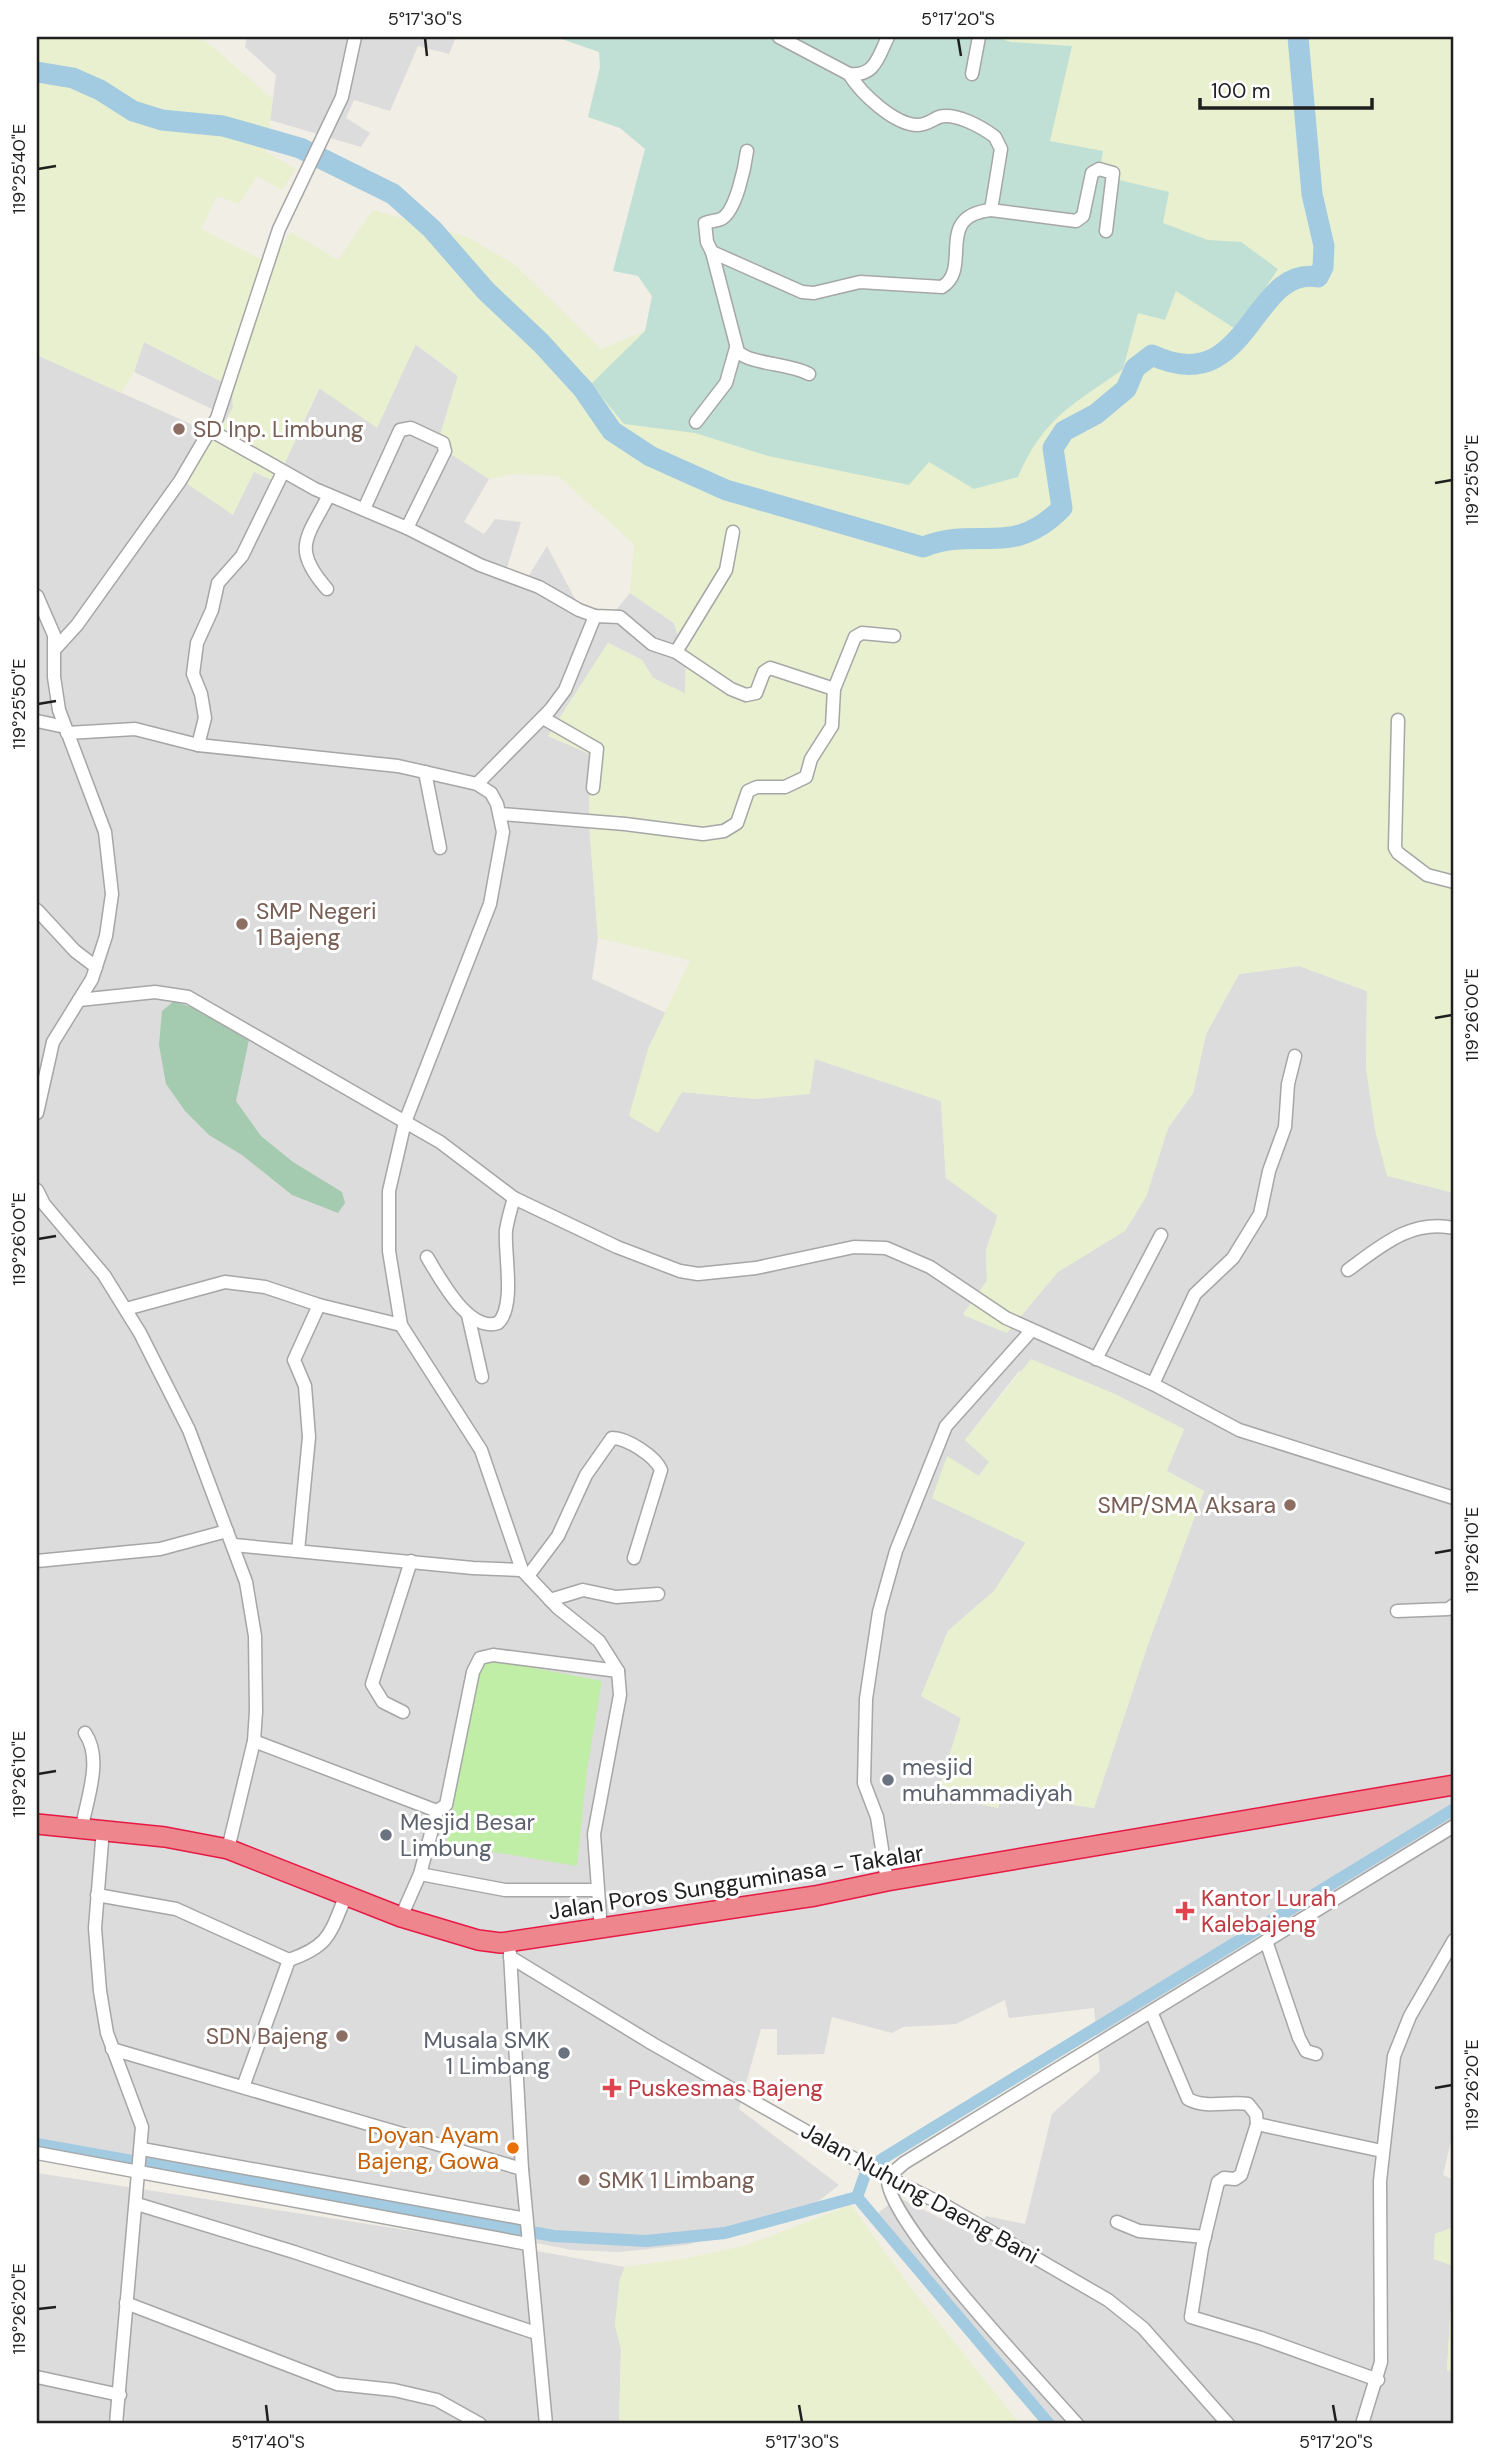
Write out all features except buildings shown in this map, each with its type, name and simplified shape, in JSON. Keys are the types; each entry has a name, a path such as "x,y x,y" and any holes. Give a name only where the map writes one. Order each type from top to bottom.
{"highway":[{"name":"Jalan Poros Sungguminasa - Takalar","path":"37,1824 103,1829 228,1849 347,1893 401,1917 510,1950 601,1930 815,1896 887,1881 1454,1785"}],"street":[{"path":"57,648 77,625 180,481 211,430 231,382 279,229 323,143 342,97 355,37"},
{"path":"779,37 849,74 859,75 870,71 888,37"},
{"path":"972,74 979,37"},
{"path":"849,74 864,95 901,120 921,125 942,116 954,117 995,137 1001,149 991,210"},
{"path":"696,422 726,383 736,348 712,252 707,242 705,223 721,219 728,212 736,196 747,151"},
{"path":"712,252 749,271 809,293 860,282 933,289 946,285 949,280 964,219 973,212 991,210 1079,220 1083,216 1091,173 1099,169 1113,173 1106,231"},
{"path":"736,348 746,357 785,364 809,374"},
{"path":"364,509 400,430 411,428 443,443 445,451 407,528"},
{"path":"211,430 283,472 407,528 480,565 539,587 595,616 620,617 652,644 676,652 731,689 746,695 756,693 764,672 770,668 834,689"},
{"path":"198,745 205,718 201,694 193,674 197,643 212,610 218,583 242,556 283,472"},
{"path":"327,589 309,569 304,551 329,495"},
{"path":"676,652 726,570 733,532"},
{"path":"37,596 48,618 57,648 54,677 66,730 104,832 112,879 106,936 96,967 53,1042 37,1113"},
{"path":"478,784 543,718 565,690 595,616"},
{"path":"501,814 625,824 703,834 724,831 737,823 748,791 757,787 785,787 807,775 811,759 832,726 834,689 855,637 874,633 894,636"},
{"path":"543,718 597,749 593,788"},
{"path":"1398,720 1395,848 1427,875 1454,882"},
{"path":"37,721 66,730 135,729 198,745 398,766 478,784 491,793 501,814 499,862 490,904 405,1122 389,1191 387,1219 392,1282 401,1325 432,1377 467,1423 481,1450 525,1573 550,1600 599,1642 618,1671 619,1702 594,1834 601,1930"},
{"path":"425,772 440,848"},
{"path":"37,909 69,945 96,967"},
{"path":"79,1000 155,992 188,997 470,1162 514,1198 617,1247 690,1274 756,1268 854,1247 886,1248 930,1268 990,1309 1031,1331 1153,1384 1254,1436 1454,1498"},
{"path":"1153,1384 1195,1294 1233,1258 1260,1213 1269,1171 1285,1127 1288,1084 1295,1056"},
{"path":"37,1190 44,1204 104,1275 126,1309 183,1417 234,1545 250,1601 255,1636 254,1741 228,1849"},
{"path":"468,1315 489,1325 503,1318 508,1265 506,1229 514,1198"},
{"path":"1348,1270 1394,1236 1436,1225 1454,1228"},
{"path":"1097,1359 1161,1235"},
{"path":"426,1257 468,1315 482,1377"},
{"path":"126,1309 225,1282 265,1287 319,1305 401,1325"},
{"path":"298,1551 309,1437 305,1386 294,1360 319,1305"},
{"path":"887,1881 877,1817 864,1783 866,1699 879,1612 900,1540 946,1426 1031,1331"},
{"path":"525,1573 558,1536 586,1475 612,1438 628,1442 657,1463 661,1470 634,1558"},
{"path":"37,1561 160,1549 227,1531"},
{"path":"234,1545 525,1573"},
{"path":"403,1712 383,1702 372,1684 411,1561"},
{"path":"550,1600 583,1591 616,1597 658,1594"},
{"path":"1396,1611 1448,1609 1454,1605"},
{"path":"401,1917 420,1874 437,1811 446,1805 472,1672 480,1658 493,1655 618,1671"},
{"path":"82,1827 93,1761 91,1745 85,1733"},
{"path":"254,1741 437,1811"},
{"path":"1076,2424 937,2266 895,2205 885,2175 1152,2014 1454,1826"},
{"path":"103,1829 97,1895 96,1958 112,2049 139,2117 142,2151 117,2424"},
{"path":"420,1874 447,1882 505,1890 596,1890"},
{"path":"97,1895 176,1909 289,1960 311,1952 323,1943 347,1893"},
{"path":"1362,2424 1378,2380 1381,2348 1378,2232 1382,2151 1398,2044 1410,2016 1454,1940"},
{"path":"1266,1941 1298,2038 1306,2052 1316,2054"},
{"path":"510,1950 526,2222 546,2424"},
{"name":"Jalan Nuhung Daeng Bani","path":"510,1950 573,1997 885,2175 975,2222 1128,2314 1228,2424"},
{"path":"243,2087 289,1960"},
{"path":"1152,2014 1188,2099 1195,2103 1215,2105 1248,2104 1256,2114 1257,2124 1241,2175 1218,2182 1190,2313 1193,2320 1261,2338 1378,2380"},
{"path":"112,2049 522,2169"},
{"path":"1257,2124 1382,2151"},
{"path":"142,2151 526,2222"},
{"path":"37,2153 139,2169 528,2241"},
{"path":"137,2204 294,2252 536,2333"},
{"path":"1117,2222 1139,2231 1205,2237"},
{"path":"126,2303 337,2384 429,2397 480,2424"},
{"path":"37,2377 120,2395"}],"shaded area":[{"path":"247,37 456,37 449,54 418,46 390,111 354,100 346,118 370,133 361,147 270,120 276,75 245,47"},
{"path":"556,37 995,37 1011,42 1072,46 1050,141 1103,151 1099,175 1169,192 1163,223 1208,240 1241,242 1278,269 1237,330 1176,291 1165,320 1138,313 1123,369 1074,403 1050,426 1028,456 1018,477 974,489 929,462 909,485 768,456 695,433 624,424 591,384 645,331 652,296 638,276 613,271 645,149 620,128 588,117 600,67 599,52"},
{"path":"144,342 232,387 233,408 186,483 254,471 276,482 320,387 415,344 458,376 437,445 489,479 464,522 484,534 495,519 521,522 506,571 526,580 547,546 574,597 588,615 610,617 630,593 674,623 686,661 685,694 653,678 642,660 608,643 548,736 590,754 589,823 598,938 592,979 666,1013 648,1049 682,1092 756,1099 815,1059 941,1101 946,1178 998,1215 986,1250 987,1281 963,1314 1052,1276 1146,1197 1168,1128 1193,1093 1206,1034 1239,974 1299,966 1367,991 1366,1068 1387,1175 1454,1193 1454,2128 1443,2175 1454,2180 1454,2227 1435,2234 1434,2259 1453,2265 1447,2370 1454,2370 1454,2424 1042,2424 924,2285 877,2214 898,2197 974,2235 986,2216 1025,2224 1052,2114 1100,2071 1094,2008 1009,2018 1005,2000 956,2024 903,2027 892,2033 832,2017 824,2054 777,2055 777,2029 761,2029 739,2109 839,2185 802,2214 686,2245 619,2252 572,2250 449,2226 308,2205 151,2164 37,2153 37,355 202,429 214,410 134,372","holes":["1019,1371 1184,1429 1166,1471 1204,1491 1147,1647 1094,1808 1002,1794 998,1808 938,1794 961,1718 921,1696 948,1631 994,1591 1026,1542 933,1498 979,1476 990,1461 965,1440"]},
{"path":"37,2173 504,2245 625,2267 620,2279 615,2325 621,2349 619,2424 37,2424"}],"green space":[{"path":"37,37 201,37 273,99 266,152 296,169 282,190 257,176 239,204 217,196 201,229 269,263 291,232 338,260 373,210 468,237 515,265 601,349 645,331 652,297 644,286 634,191 645,149 620,128 588,117 600,67 599,52 556,37 1454,37 1454,1193 1387,1176 1375,1130 1366,1068 1367,991 1299,966 1239,974 1206,1034 1193,1093 1168,1128 1146,1197 1125,1231 1058,1272 1007,1333 963,1315 987,1281 986,1250 998,1216 946,1178 941,1101 815,1059 810,1094 756,1099 682,1092 658,1133 629,1116 648,1049 690,960 598,938 589,823 590,754 548,736 608,643 642,660 653,678 685,693 686,660 674,623 630,593 634,544 558,476 514,474 489,479 437,445 458,376 416,344 377,428 319,388 276,482 254,472 233,515 186,483 233,408 232,387 144,342 134,372 121,393 37,355"},
{"path":"174,1001 223,1019 250,1035 236,1101 261,1136 293,1162 342,1192 345,1203 338,1213 292,1195 242,1155 209,1135 185,1111 166,1084 159,1045 162,1011"},
{"path":"1031,1359 1115,1394 1184,1429 1167,1471 1204,1491 1147,1647 1094,1808 1002,1794 998,1808 937,1795 961,1718 921,1696 948,1631 994,1591 1026,1543 932,1498 947,1456 979,1476 989,1462 965,1440"},
{"path":"477,1657 602,1681 587,1770 577,1866 447,1844"},
{"path":"851,2205 911,2288 1020,2424 619,2424 621,2349 615,2325 620,2279 625,2267 689,2258 747,2245"},
{"path":"1454,2227 1454,2370 1447,2371 1453,2266 1434,2259 1435,2234"}],"waterway":[{"path":"37,72 73,78 100,90 133,111 162,120 223,126 300,148 393,194 432,229 486,291 541,343 583,389 612,431 650,456 726,490 923,547 943,541 1011,537 1027,533 1044,523 1062,508 1053,448 1064,431 1096,414 1126,389 1135,368 1152,355 1184,364 1209,361 1229,347 1277,291 1296,279 1318,277 1323,267 1324,246 1312,194 1298,37"},
{"path":"857,2197 867,2169 887,2156 1454,1809"},
{"path":"37,2144 554,2236 646,2241 725,2233 857,2197"},
{"path":"857,2197 1049,2424"}],"place":[{"name":"SD Inp. Limbung","path":"179,429"},
{"name":"SMP Negeri 1 Bajeng","path":"242,924"},
{"name":"SMP/SMA Aksara","path":"1290,1505"},
{"name":"mesjid muhammadiyah","path":"888,1780"},
{"name":"Mesjid Besar Limbung","path":"386,1835"},
{"name":"Kantor Lurah Kalebajeng","path":"1185,1911"},
{"name":"SDN Bajeng","path":"342,2036"},
{"name":"Musala SMK 1 Limbang","path":"564,2053"},
{"name":"Puskesmas Bajeng","path":"612,2088"},
{"name":"Doyan Ayam Bajeng, Gowa","path":"513,2148"},
{"name":"SMK 1 Limbang","path":"584,2180"}]}
